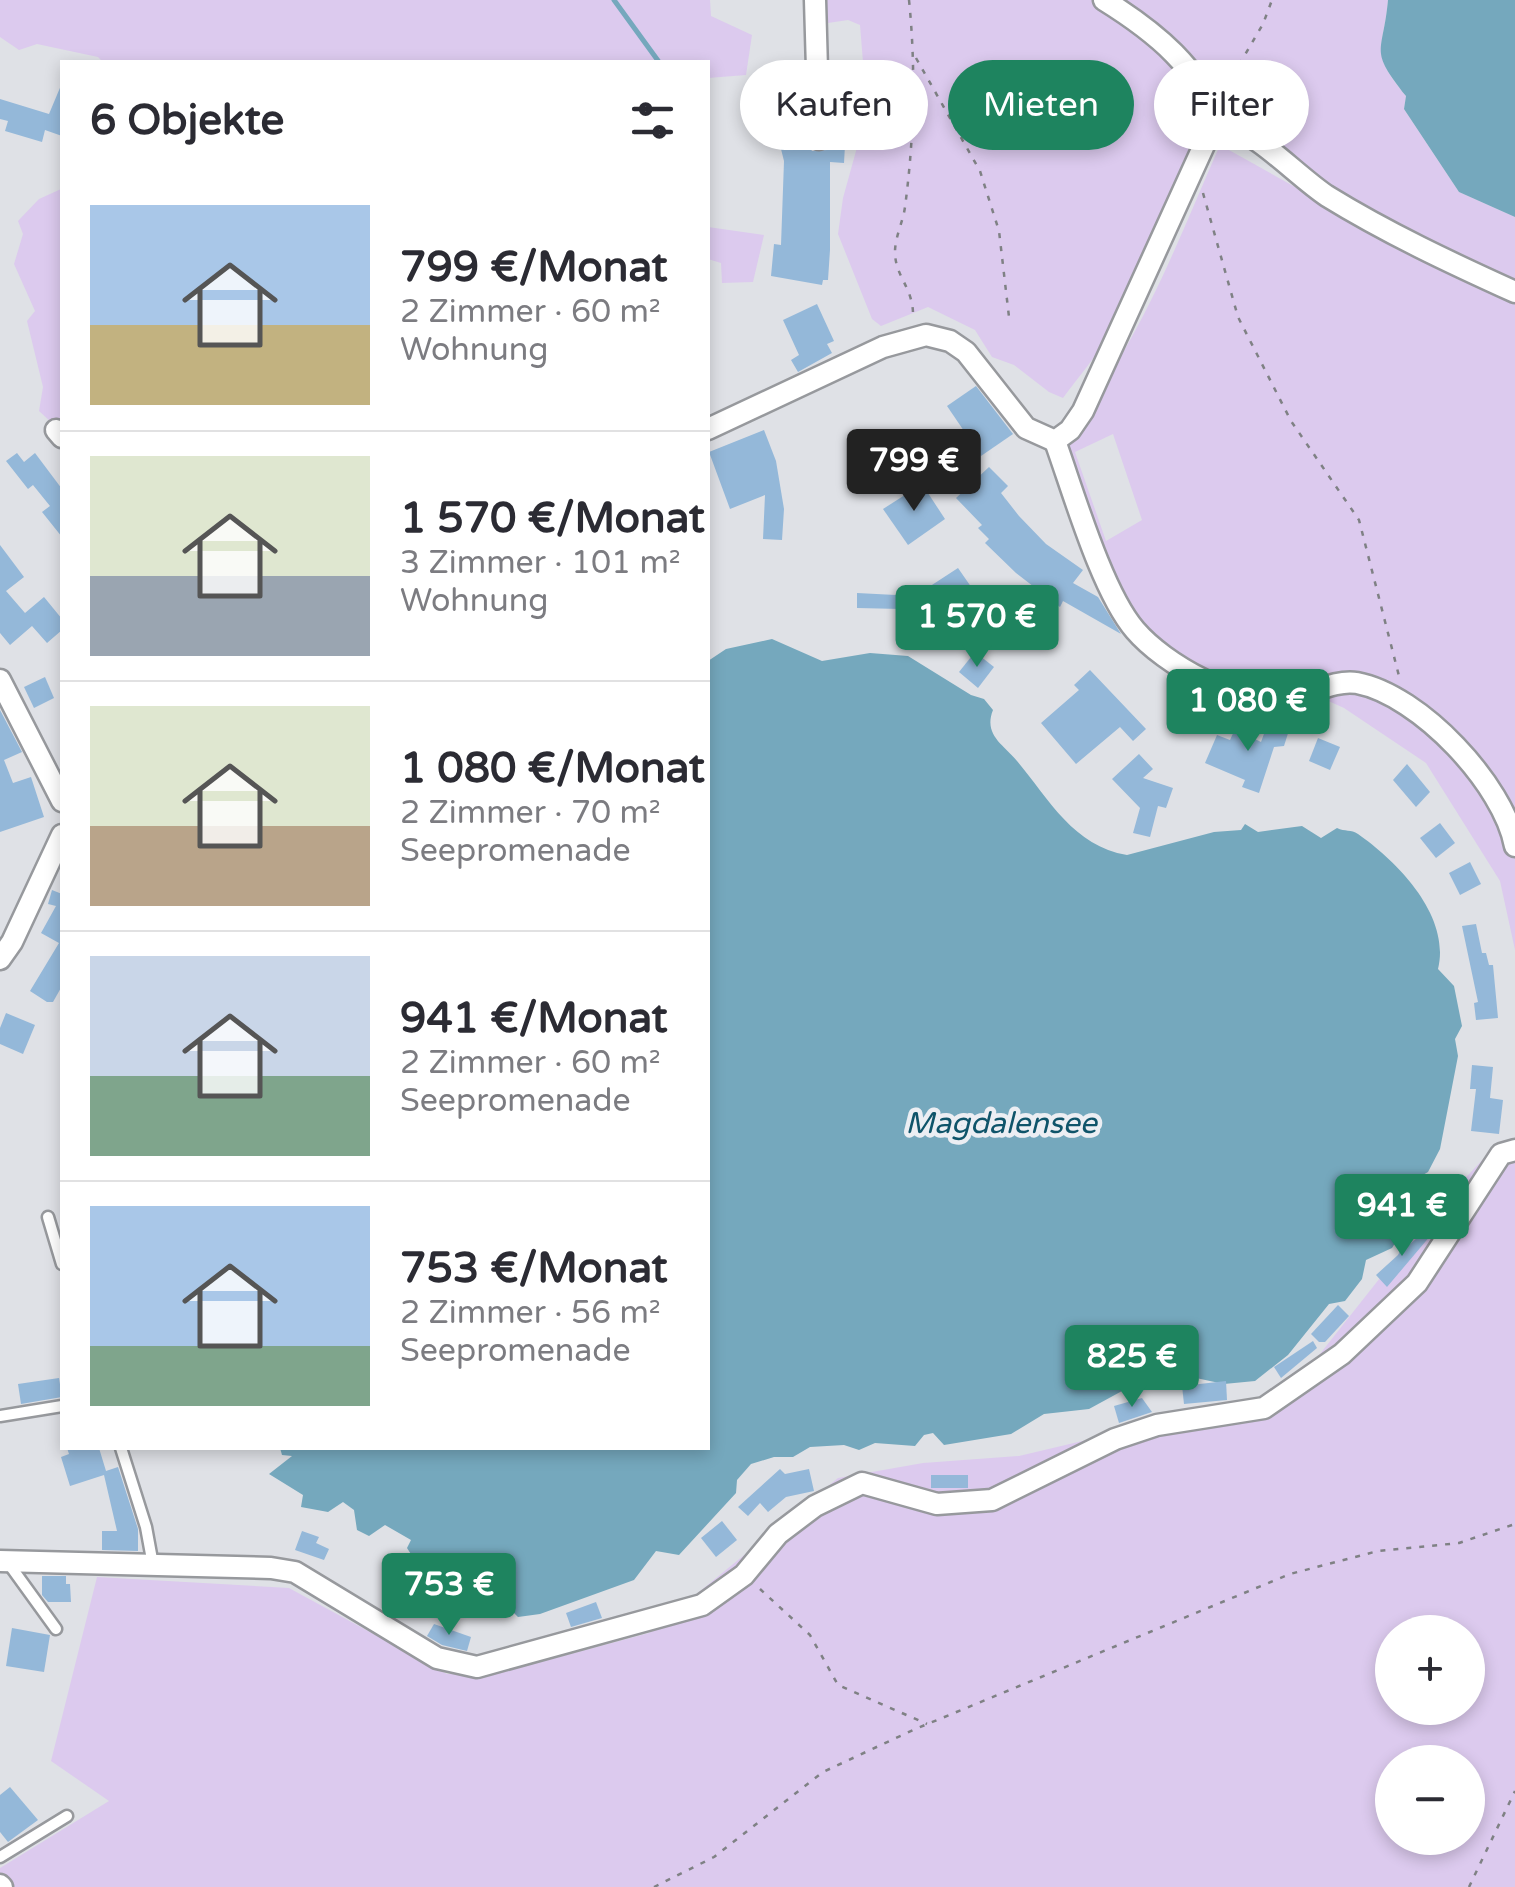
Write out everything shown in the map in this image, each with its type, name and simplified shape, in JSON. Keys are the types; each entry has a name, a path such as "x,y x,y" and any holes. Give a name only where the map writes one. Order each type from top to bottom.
{"street":[{"path":"815,0 817,60"},
{"path":"1104,0 1161,38 1182,60"},
{"path":"1055,441 1070,430 1083,411 1203,150"},
{"path":"1265,150 1305,182 1349,209 1515,292"},
{"path":"710,428 916,335 950,341 966,352 1026,428 1055,441 1115,595 1134,629 1178,666 1213,684 1249,695 1280,700 1354,682 1404,706 1460,749 1511,826 1515,846"},
{"path":"0,680 60,797"},
{"path":"0,959 12,942 60,839"},
{"path":"4,1562 296,1572 437,1658 477,1667 702,1605 744,1575 778,1534 815,1506 862,1482 938,1504 992,1500 1115,1439 1157,1425 1264,1408 1342,1354 1417,1283 1501,1154 1515,1150"}],"lane":[{"path":"48,1217 60,1257"},
{"path":"0,1416 60,1406"},
{"path":"121,1450 146,1526 153,1565"},
{"path":"4,1562 56,1629"},
{"path":"0,1857 67,1816"}],"path":[{"path":"909,0 915,58 905,210 895,251 898,271 914,297 916,335"},
{"path":"1242,60 1264,24 1272,0"},
{"path":"915,58 922,63 941,106 980,171 999,231 1009,317"},
{"path":"1196,168 1238,317 1292,421 1359,520 1388,622 1404,706"},
{"path":"654,1887 714,1858 823,1772 928,1724 1290,1574 1378,1550 1460,1543 1515,1524"},
{"path":"744,1575 810,1635 838,1686 928,1724"},
{"path":"1469,1887 1515,1791"}],"shaded area":[{"path":"0,0 710,0 711,16 752,35 748,60 740,60 740,75 710,78 710,60 101,60 37,44 19,50 0,37"},
{"path":"823,0 1388,0 1381,51 1387,69 1406,96 1404,109 1459,192 1515,217 1515,283 1363,208 1277,150 1309,150 1309,60 1154,60 1154,150 1193,150 1125,306 1104,343 1063,398 1014,365 992,357 975,330 928,307 881,326 872,319 838,234 843,198 856,150 928,150 928,60 863,60 860,25 848,20 821,24"},
{"path":"1218,150 1229,150 1404,248 1515,301 1515,950 1500,881 1426,763 1344,708 1295,686 1225,683 1161,648 1111,582 1061,439 1111,373 1170,260","holes":["1113,434 1142,520 1106,541 1075,452"]},
{"path":"60,189 60,430 39,411 43,387 27,321 35,311 14,264 23,234 18,221 39,199"},
{"path":"710,227 764,235 753,282 722,283 721,263 710,260"},
{"path":"1515,1139 1515,1887 12,1887 0,1875 0,1868 109,1801 51,1761 97,1577 289,1588 447,1674 496,1674 649,1633 838,1478 923,1463 1019,1456 1268,1397 1312,1364 1425,1221 1486,1156"}],"water":[{"path":"1388,0 1515,0 1515,217 1459,192 1404,109 1406,96 1382,59"},
{"name":"Magdalensee","path":"772,639 822,661 870,653 908,656 984,699 993,710 991,726 996,739 1064,819 1108,850 1127,855 1214,832 1241,830 1245,824 1258,832 1302,826 1321,838 1337,828 1355,832 1389,859 1418,892 1437,929 1438,969 1454,986 1462,1026 1455,1039 1458,1056 1440,1149 1428,1172 1416,1179 1408,1201 1411,1218 1392,1248 1366,1260 1362,1279 1345,1301 1329,1304 1288,1355 1255,1381 1224,1384 1196,1378 1133,1385 1089,1409 1044,1414 1011,1434 944,1445 933,1433 924,1435 915,1446 875,1443 859,1450 844,1445 810,1447 793,1457 774,1457 751,1464 737,1480 736,1493 679,1555 656,1551 634,1580 540,1614 518,1617 513,1612 480,1607 452,1595 417,1563 407,1548 411,1540 385,1525 369,1536 357,1530 354,1510 343,1502 328,1512 301,1507 303,1495 269,1474 292,1456 282,1455 281,1450 710,1450 710,660 726,649"}],"building":[{"path":"60,88 60,135 45,130 42,142 5,131 8,121 0,119 0,99 49,114"},
{"path":"781,150 845,150 844,163 830,162 830,250 828,280 823,280 822,285 771,276 774,244 781,245"},
{"path":"817,304 834,341 827,344 832,353 798,372 791,360 799,355 783,320"},
{"path":"976,386 1013,434 981,456 947,406"},
{"path":"764,430 776,461 784,509 782,540 763,539 765,495 730,509 710,452"},
{"path":"17,453 24,462 35,453 60,486 60,534 42,512 50,506 33,485 28,489 6,461"},
{"path":"989,467 1008,486 1001,493 1019,516 1046,544 1083,570 1073,583 1098,597 1121,634 1063,601 1060,607 985,543 989,539 978,528 982,525 956,498"},
{"path":"922,484 945,519 908,545 883,509"},
{"path":"0,545 24,577 6,591 25,613 44,597 60,617 60,632 47,643 32,626 10,645 0,633"},
{"path":"958,568 983,604 943,631 940,626 921,641 901,609 857,608 857,593 915,596"},
{"path":"975,652 994,667 978,688 959,672"},
{"path":"1090,670 1146,729 1133,741 1120,727 1076,764 1041,723 1079,690 1074,685"},
{"path":"45,677 54,698 34,708 24,687"},
{"path":"0,710 22,752 4,760 13,783 31,777 44,817 0,832"},
{"path":"1269,720 1290,727 1284,746 1274,747 1259,793 1242,787 1245,780 1205,763 1217,735 1230,740 1235,729 1261,742"},
{"path":"1318,738 1340,747 1330,770 1309,761"},
{"path":"1139,754 1153,769 1143,778 1173,788 1166,808 1158,806 1150,837 1133,833 1140,808 1112,779"},
{"path":"1407,764 1430,792 1416,807 1393,780"},
{"path":"1440,823 1455,843 1436,858 1420,838"},
{"path":"1470,862 1481,884 1460,895 1449,873"},
{"path":"52,890 60,893 60,990 53,1002 30,991 59,943 41,933 56,906 48,904"},
{"path":"1476,924 1482,953 1493,965 1498,1018 1476,1020 1474,1003 1478,1002 1462,926"},
{"path":"6,1013 35,1025 23,1054 0,1044 0,1028"},
{"path":"1472,1065 1493,1067 1490,1098 1503,1100 1499,1134 1471,1131 1476,1089 1470,1089"},
{"path":"1426,1230 1431,1235 1387,1287 1376,1275 1398,1255 1405,1241 1409,1245"},
{"path":"1338,1305 1349,1316 1325,1342 1319,1342 1311,1334"},
{"path":"1313,1341 1317,1348 1281,1378 1274,1367"},
{"path":"59,1378 60,1397 21,1404 18,1384"},
{"path":"1226,1381 1227,1400 1184,1404 1182,1386"},
{"path":"1142,1398 1152,1412 1119,1423 1114,1406"},
{"path":"68,1450 100,1450 106,1471 118,1467 138,1529 138,1551 102,1550 102,1531 117,1531 104,1475 70,1486 61,1457 69,1454"},
{"path":"780,1469 785,1474 809,1469 814,1491 786,1497 768,1512 760,1503 748,1516 738,1507"},
{"path":"931,1475 968,1475 968,1488 931,1488"},
{"path":"722,1521 737,1540 716,1557 701,1538"},
{"path":"302,1531 319,1537 316,1543 329,1549 324,1560 295,1550"},
{"path":"42,1576 66,1576 71,1602 48,1602 42,1595"},
{"path":"596,1602 602,1618 571,1627 566,1613"},
{"path":"434,1624 471,1637 467,1651 442,1645 427,1636"},
{"path":"12,1628 50,1635 44,1672 6,1666"},
{"path":"10,1787 38,1820 8,1842 0,1832 0,1795"}],"waterway":[{"path":"614,0 658,60"}]}
